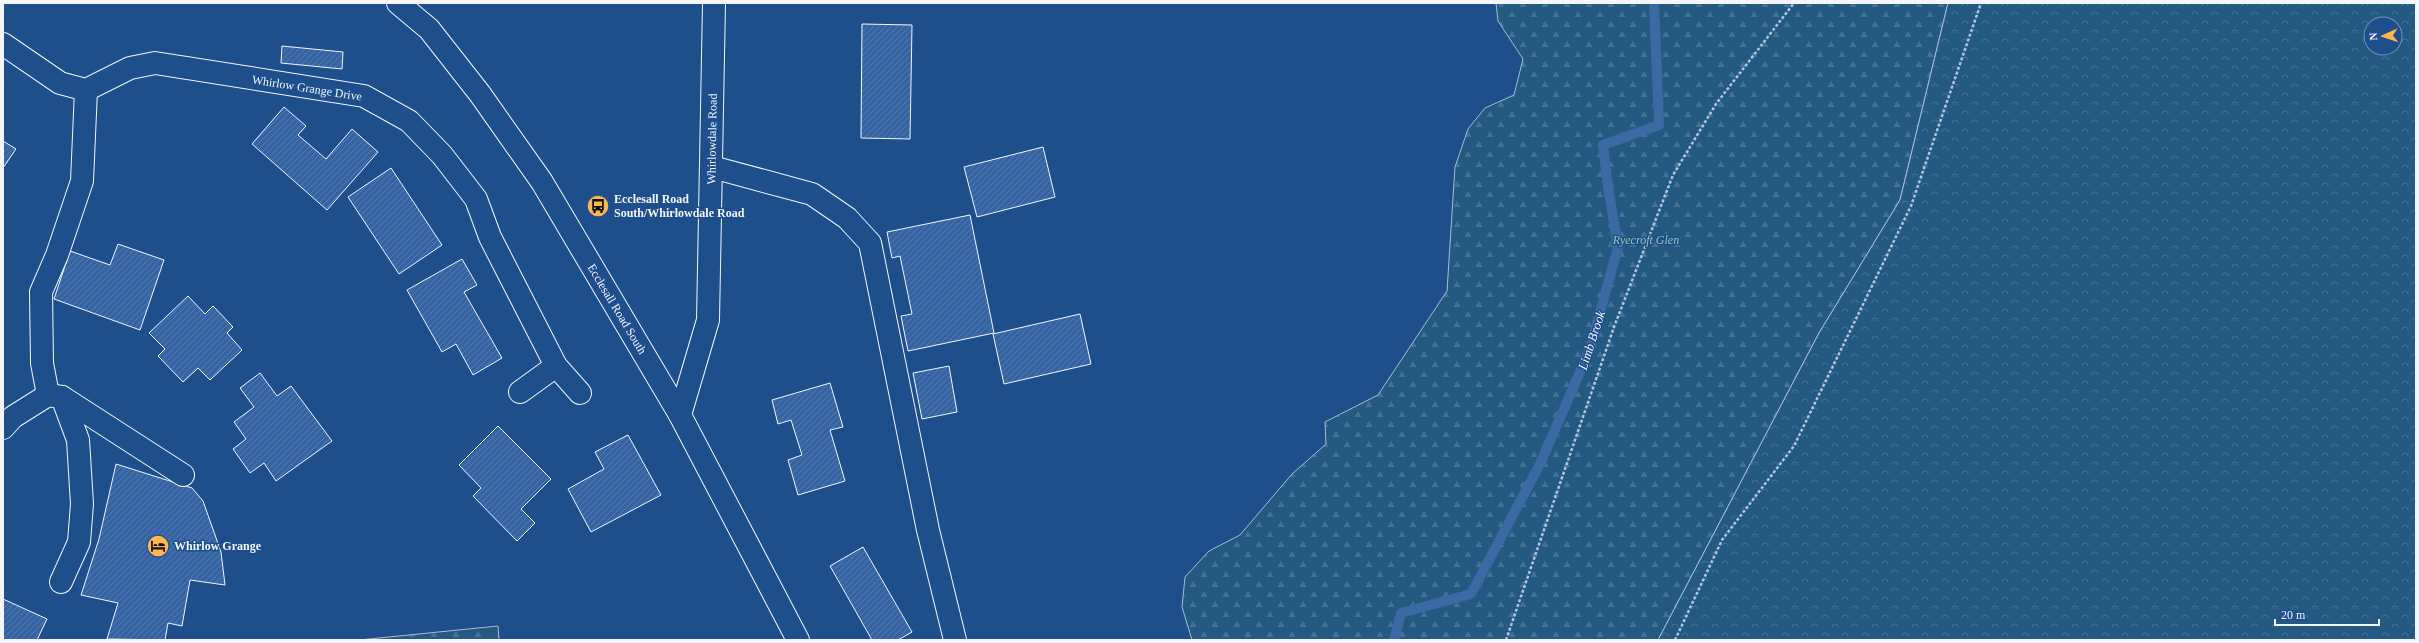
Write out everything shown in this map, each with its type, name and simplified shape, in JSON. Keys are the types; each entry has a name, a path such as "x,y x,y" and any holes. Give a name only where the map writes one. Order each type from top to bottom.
{"main road":[{"name":"Ecclesall Road South","path":"398,3 429,29 480,94 542,182 680,415 798,640"},
{"name":"Whirlowdale Road","path":"680,415 708,320 714,3"},
{"path":"3,44 60,84 86,90 82,182 57,255 41,292 42,363 55,396 78,440 82,504 79,542 61,582"},
{"name":"Whirlow Grange Drive","path":"86,90 130,68 154,62 364,96 409,121 442,155 476,199 490,237 556,366 580,393"},
{"path":"712,167 812,194 847,218 870,244 928,530 955,640"},
{"path":"520,392 556,366"},
{"path":"3,428 13,417 55,396"},
{"path":"55,396 183,475"}],"path":[{"path":"1506,640 1614,327 1673,175 1716,104 1794,3"},
{"path":"1675,640 1722,540 1794,446 1911,206 1981,3"}],"green space":[{"name":"Ryecroft Glen","path":"1496,3 1948,3 1900,200 1819,333 1658,640 1192,640 1182,607 1185,577 1209,551 1240,535 1292,474 1326,444 1325,422 1378,395 1447,291 1455,167 1468,129 1485,108 1514,95 1523,59 1498,21"},
{"path":"1948,3 2416,3 2416,640 1658,640 1819,333 1900,200"},
{"path":"498,626 499,640 359,640"}],"building":[{"path":"862,24 912,25 910,139 861,138"},
{"path":"282,46 343,52 342,69 281,63"},
{"path":"284,107 306,126 298,135 326,159 352,129 378,152 327,210 252,144"},
{"path":"3,141 16,149 3,168"},
{"path":"1043,147 1055,197 977,217 964,167"},
{"path":"391,168 442,245 399,274 348,197"},
{"path":"970,215 994,333 908,351 901,316 912,314 900,256 892,258 887,232"},
{"path":"118,244 164,260 140,330 54,299 70,251 110,265"},
{"path":"462,259 477,285 464,292 502,358 473,375 456,344 442,352 407,290"},
{"path":"188,296 205,314 213,306 233,327 227,333 242,350 210,380 198,368 183,382 158,356 165,349 149,333"},
{"path":"1080,314 1091,364 1004,384 993,334"},
{"path":"949,366 957,412 922,419 913,373"},
{"path":"260,373 277,396 291,386 332,441 276,481 264,463 250,473 233,449 246,439 234,422 254,407 240,388"},
{"path":"830,383 843,427 830,430 845,481 798,495 788,460 802,455 791,420 778,424 772,400"},
{"path":"498,426 551,479 521,509 535,523 517,541 473,496 481,488 459,465"},
{"path":"628,435 661,495 591,532 568,489 604,469 595,452"},
{"name":"Whirlow Grange","path":"116,464 192,488 203,501 221,552 225,585 190,580 182,626 168,623 165,640 107,639 118,603 81,595 99,539"},
{"path":"863,547 912,632 898,640 872,640 830,566"},
{"path":"3,599 47,619 37,640 3,640"}],"waterway":[{"name":"Limb Brook","path":"1394,640 1401,613 1471,594 1540,464 1590,349 1618,247 1603,145 1659,125 1654,3"}],"place":[{"name":"Ecclesall Road South/Whirlowdale Road","path":"598,206"},
{"name":"Whirlow Grange","path":"158,546"}]}
